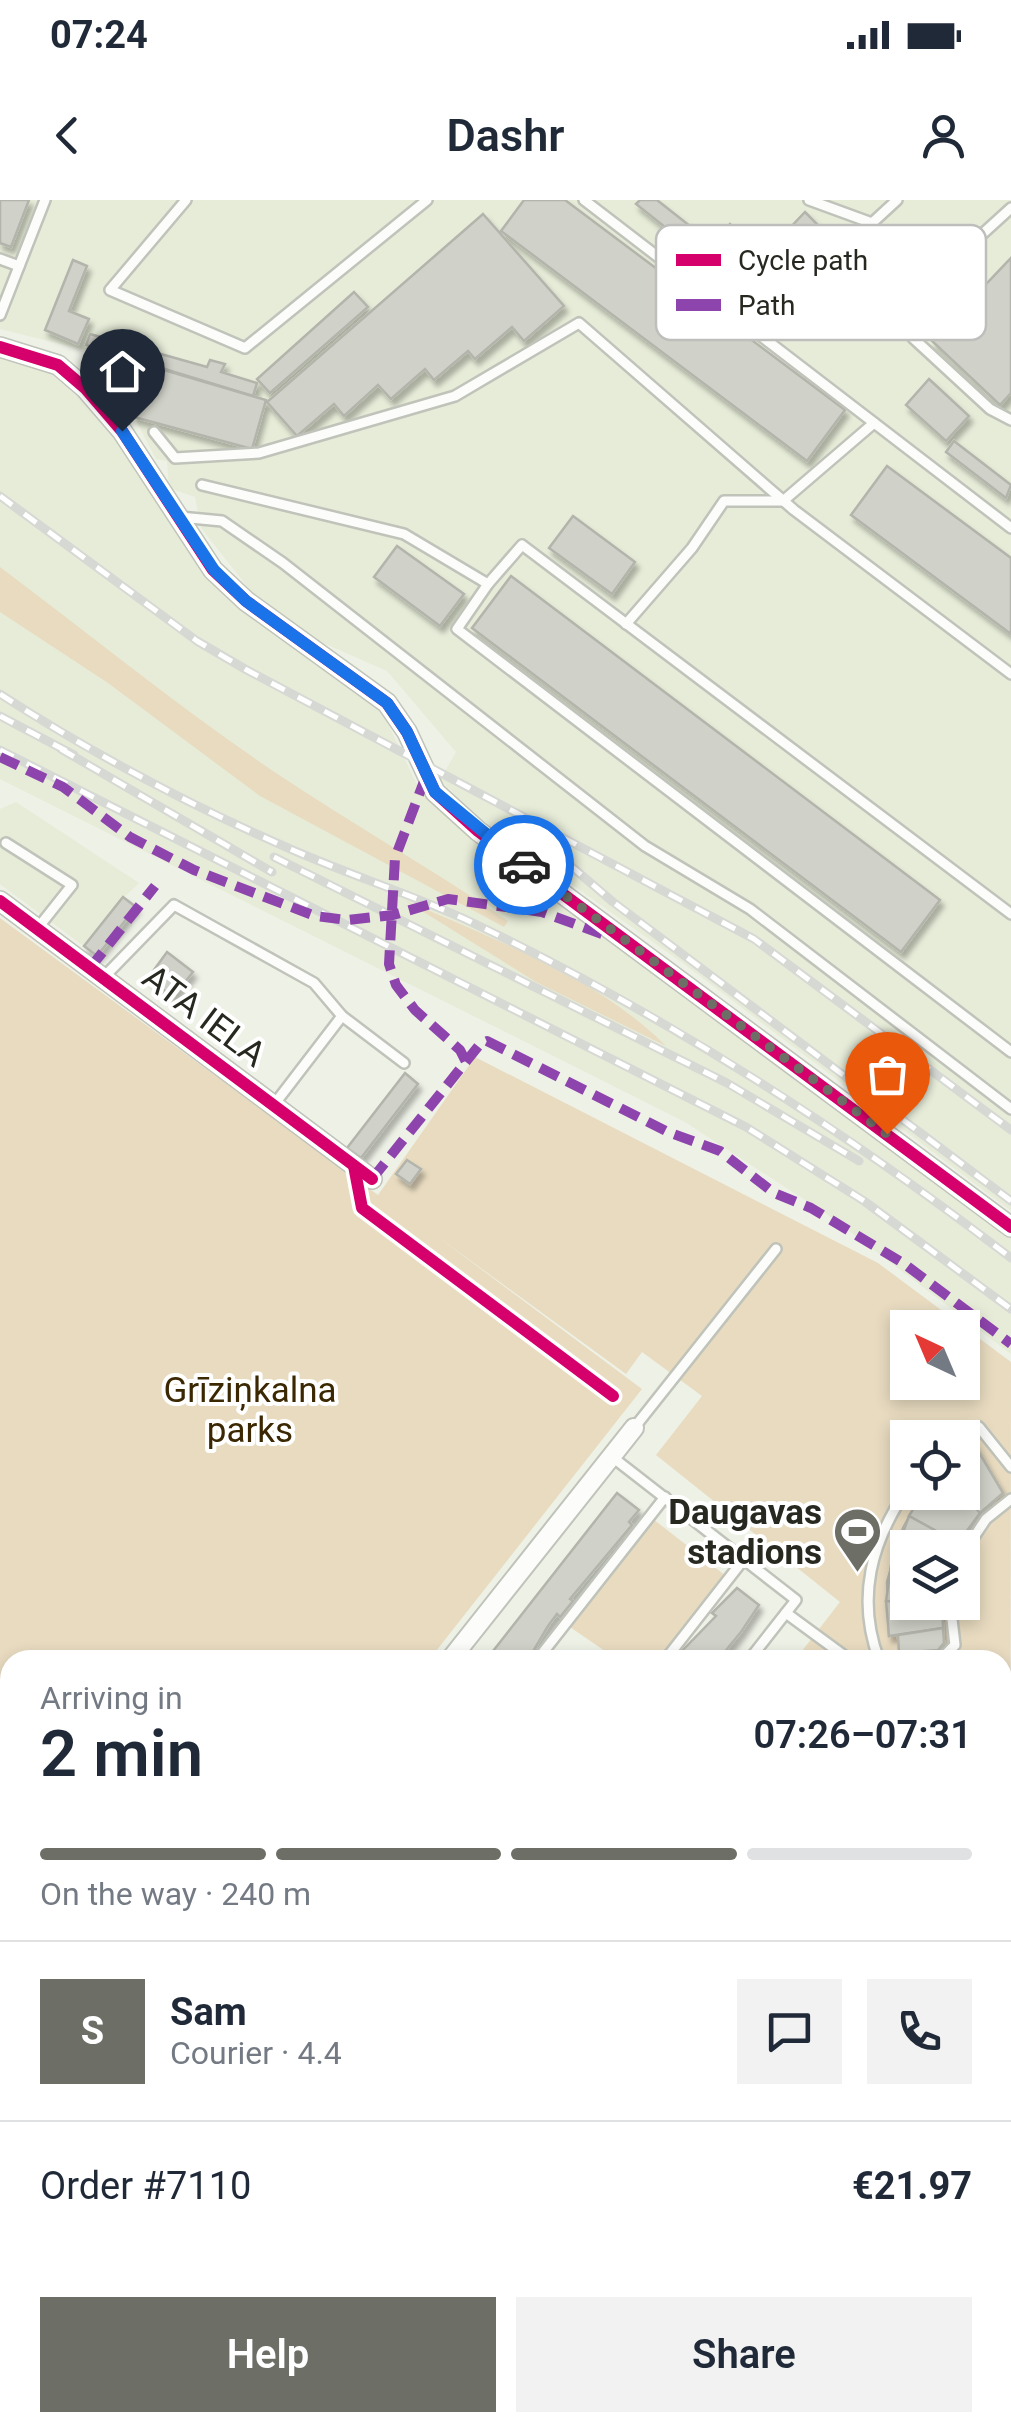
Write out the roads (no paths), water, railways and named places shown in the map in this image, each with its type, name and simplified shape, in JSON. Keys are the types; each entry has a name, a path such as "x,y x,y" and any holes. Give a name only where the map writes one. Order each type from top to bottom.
{"street":[{"path":"0,347 58,366 86,389 122,431 214,570 246,601 387,703 407,732 435,792 478,831 1011,1227"},
{"name":"ATA IELA","path":"0,901 372,1179"},
{"path":"458,1650 634,1428"}],"lane":[{"path":"0,315 44,200"},
{"path":"186,200 110,290 245,348 426,200"},
{"path":"584,200 656,255"},
{"path":"810,200 872,223"},
{"path":"872,223 887,200"},
{"path":"872,223 897,200"},
{"path":"986,231 1011,208"},
{"path":"0,259 19,266"},
{"path":"154,432 174,458 259,453 454,396 579,323 783,501 1011,674"},
{"path":"766,340 1011,528"},
{"path":"915,340 990,409 1011,420"},
{"path":"626,624 692,548 724,501 783,501 874,423"},
{"path":"202,485 404,534 488,584"},
{"path":"176,517 222,521 283,563 645,846 750,909 1011,1109"},
{"path":"1011,914 522,545 457,628 1011,1052"},
{"path":"6,843 72,885 37,929"},
{"path":"103,978 174,905 314,983 342,1016 404,1064"},
{"path":"273,1106 342,1016"},
{"path":"634,1428 776,1248"},
{"path":"980,1428 1011,1468"},
{"path":"611,1456 796,1600 758,1650"},
{"path":"545,1650 664,1498"},
{"path":"978,1530 1011,1499"},
{"path":"876,1650 868,1624 867,1583 883,1529 895,1510"},
{"path":"673,1650 744,1559"},
{"path":"786,1613 836,1650"},
{"path":"949,1650 954,1645 952,1620"}],"railway":[{"path":"0,496 197,641 754,939 1011,1130"},
{"path":"0,694 144,779 219,816 471,922 613,995 816,1119 1011,1258"},
{"path":"0,716 74,755"},
{"path":"61,749 272,872"},
{"path":"0,750 746,1127 864,1201 1011,1309"},
{"path":"524,826 613,902 1011,1201"},
{"path":"274,857 727,1083 859,1161"}],"place":[{"name":"Daugavas stadions","path":"857,1574"}],"park label":[{"name":"Grīziņkalna parks","path":"250,1410"}]}
